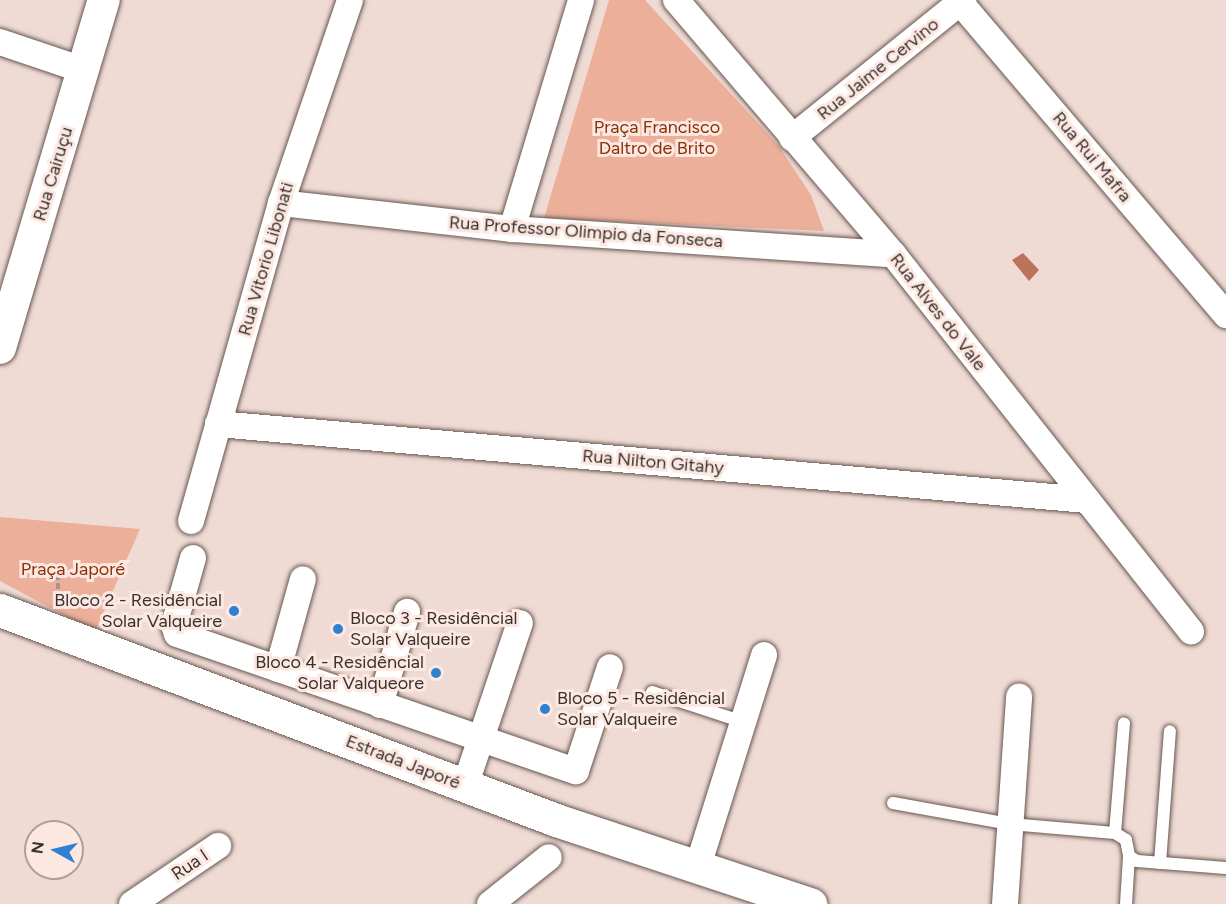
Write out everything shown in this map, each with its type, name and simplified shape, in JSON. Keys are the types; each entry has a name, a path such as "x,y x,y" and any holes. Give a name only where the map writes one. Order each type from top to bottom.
{"main road":[{"name":"Estrada Japoré","path":"0,610 556,820 810,904"}],"street":[{"name":"Rua Cairuçu","path":"0,348 104,0"},
{"name":"Rua Vitorio Libonati","path":"191,521 281,202 350,0"},
{"path":"512,229 581,0"},
{"name":"Rua Alves do Vale","path":"676,0 893,254 1191,631"},
{"name":"Rua Jaime Cervino","path":"792,138 960,1"},
{"name":"Rua Rui Mafra","path":"960,1 1226,315"},
{"path":"0,42 83,70"},
{"name":"Rua Professor Olimpio da Fonseca","path":"281,202 512,229 893,254"},
{"name":"Rua Nilton Gitahy","path":"218,424 1087,500"},
{"path":"193,558 174,626 177,634 576,771 610,667"},
{"path":"278,669 303,579"},
{"path":"380,705 407,612"},
{"path":"465,786 520,623"},
{"path":"698,866 764,655"},
{"path":"1005,904 1019,696"},
{"name":"Rua I","path":"132,904 218,846"},
{"path":"490,904 549,857"}],"lane":[{"path":"652,692 743,722"},
{"path":"1114,833 1124,723"},
{"path":"1160,863 1170,731"},
{"path":"893,803 1010,824 1114,833 1126,840 1129,856 1126,904"},
{"path":"1129,856 1137,861 1226,868"}],"green space":[{"name":"Praça Francisco Daltro de Brito","path":"609,0 645,0 778,145 811,195 824,231 544,218"},
{"name":"Praça Japoré","path":"0,517 140,529 95,632 0,581"}],"shaded area":[{"path":"1023,253 1039,270 1029,281 1012,260"}],"place":[{"name":"Bloco 2 - Residêncial Solar Valqueire","path":"234,611"},
{"name":"Bloco 3 - Residêncial Solar Valqueire","path":"338,629"},
{"name":"Bloco 4 - Residêncial Solar Valqueore","path":"436,673"},
{"name":"Bloco 5 - Residêncial Solar Valqueire","path":"545,709"}]}
